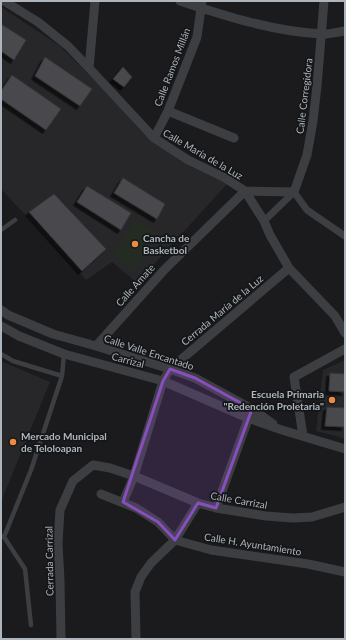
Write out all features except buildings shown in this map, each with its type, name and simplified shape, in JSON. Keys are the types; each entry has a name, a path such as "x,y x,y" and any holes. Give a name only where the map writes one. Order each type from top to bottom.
{"street":[{"name":"Calle María de la Luz","path":"4,1 44,27 68,46 154,138 188,160 225,178 245,191 264,221 270,235 289,268 335,316 345,333"},
{"path":"89,68 95,1"},
{"path":"180,1 202,5 262,26 322,34 345,31"},
{"name":"Calle Corregidora","path":"294,192 307,155 313,121 318,86 324,1"},
{"name":"Calle Ramos Millán","path":"154,138 168,111 197,37 202,5"},
{"path":"168,111 234,138"},
{"path":"245,191 294,192"},
{"name":"Calle Amate","path":"96,346 164,270 245,191"},
{"path":"264,221 294,192"},
{"path":"294,192 307,210 345,236"},
{"name":"Cerrada María de la Luz","path":"170,369 289,268"},
{"name":"Calle Valle Encantado","path":"1,310 8,315 53,334 196,378 252,409 282,430"},
{"name":"Carrizal","path":"1,326 19,336 64,354 163,381 248,418"},
{"path":"303,436 294,377 345,349"},
{"path":"123,502 134,476 163,381 170,369"},
{"path":"216,508 252,409"},
{"name":"Calle Valle Encantado","path":"248,418 345,449"},
{"name":"Cerrada Carrizal","path":"61,639 58,543 60,510 73,481 93,465 110,468 134,476"},
{"name":"Calle Carrizal","path":"134,476 198,503 216,508 266,516 294,518 312,517 345,506"},
{"path":"101,494 136,508 158,522 175,540"},
{"path":"136,639 135,592 141,577 151,563 175,540 198,503"},
{"name":"Calle H. Ayuntamiento","path":"175,540 211,550 308,564 345,572"}],"lane":[{"path":"1,230 15,220"},
{"path":"1,354 13,361 62,376"},
{"path":"31,625 25,569 3,537 31,470 62,376 64,354"}],"highlighted area":[{"path":"170,369 195,378 252,409 216,508 198,503 175,540 158,522 123,502 163,381"}],"shaded area":[{"path":"1,7 60,46 155,144 191,167 227,184 137,283 112,262 86,280 1,189"},
{"name":"Cancha de Basketbol","path":"136,219 157,234 136,270 112,254"},
{"name":"Escuela Primaria \"Redención Proletaria\"","path":"345,360 345,439 316,431 323,370"},
{"name":"Mercado Municipal de Teloloapan","path":"1,361 50,382 1,502"}],"place":[{"name":"Cancha de Basketbol","path":"135,244"},
{"name":"Escuela Primaria \"Redención Proletaria\"","path":"332,400"},
{"name":"Mercado Municipal de Teloloapan","path":"13,442"}]}
